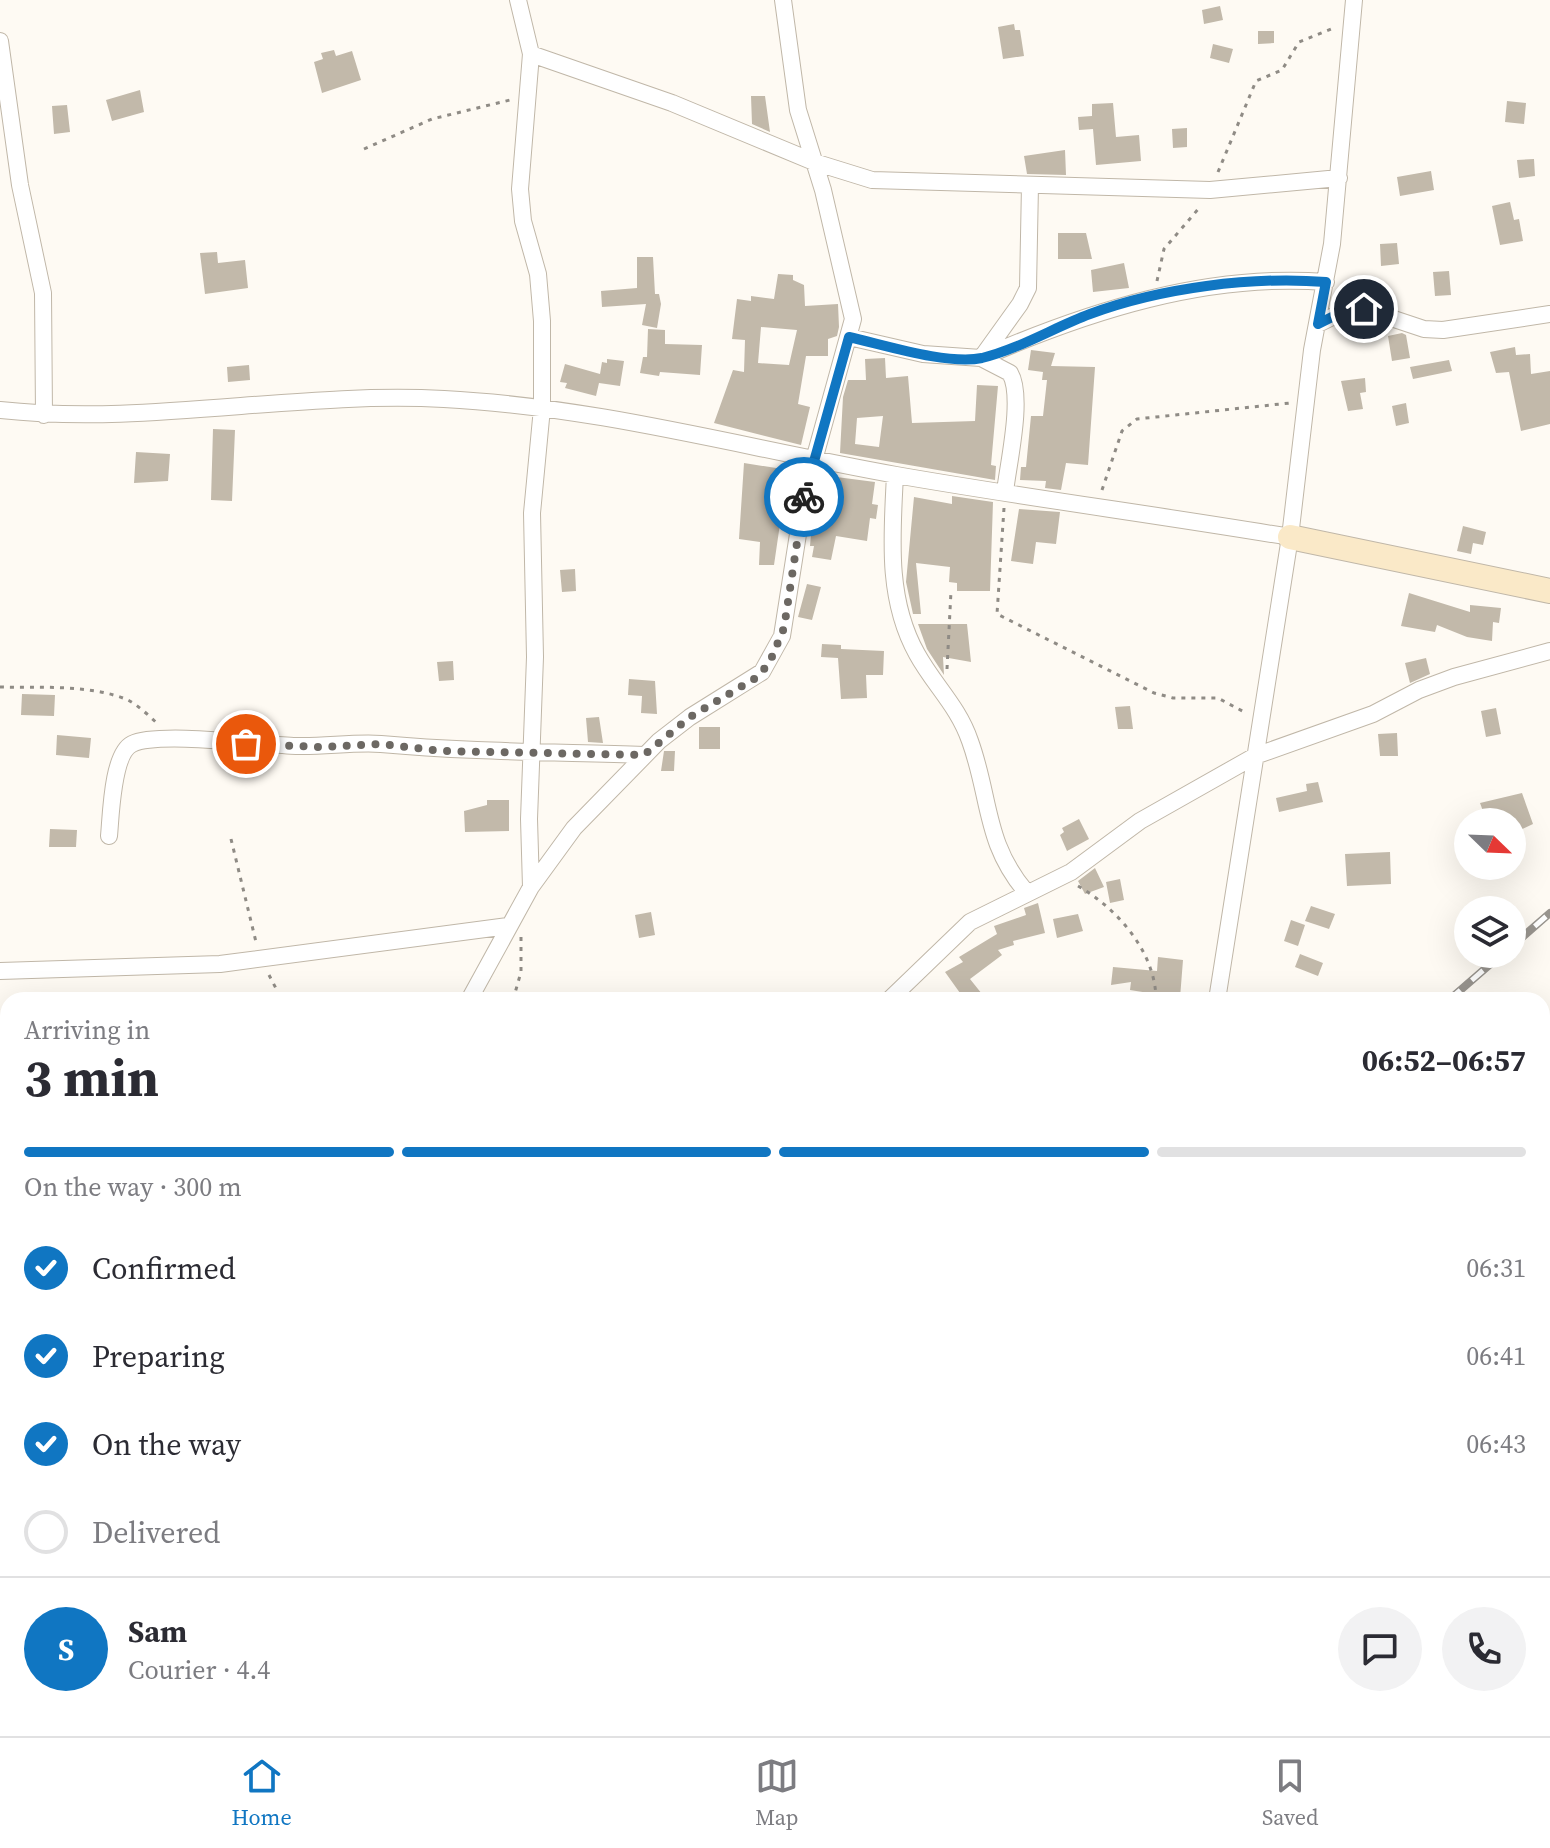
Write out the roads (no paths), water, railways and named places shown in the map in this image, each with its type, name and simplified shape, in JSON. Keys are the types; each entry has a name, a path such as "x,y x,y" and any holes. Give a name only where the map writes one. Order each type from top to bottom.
{"street":[{"path":"518,0 531,54 525,96 520,189 541,296 542,408 532,513 535,657 531,887"},
{"path":"473,992 531,887 574,828 644,755 690,717 754,679 769,664 782,636 804,496 849,337 852,303 798,110 783,0"},
{"path":"1218,992 1290,537 1306,402 1326,282 1339,178 1354,0"},
{"path":"0,41 20,185 43,293 44,415"},
{"path":"531,54 672,103 814,162 872,180 1210,190 1339,178"},
{"path":"981,358 1028,288 1030,185"},
{"path":"981,358 1095,312 1148,299 1254,279 1326,282"},
{"path":"1318,324 1338,314 1364,309 1424,329 1443,330 1550,314"},
{"path":"849,337 923,354 981,358 1006,370 1015,385 1005,492"},
{"path":"0,410 44,415 158,412 323,400 443,399 542,408 639,422 895,475 1097,504 1290,537 1550,591"},
{"path":"895,475 893,577 899,612 918,655 947,692 972,746 1001,858 1027,893"},
{"path":"898,992 970,922 1084,864 1140,821 1255,756 1373,714 1442,682 1550,651"},
{"path":"109,836 117,769 125,749 133,743 181,740 644,755"},
{"path":"0,971 220,964 508,926"}],"railway":[{"path":"1526,934 1550,913"},
{"path":"1458,992 1486,968"}]}
